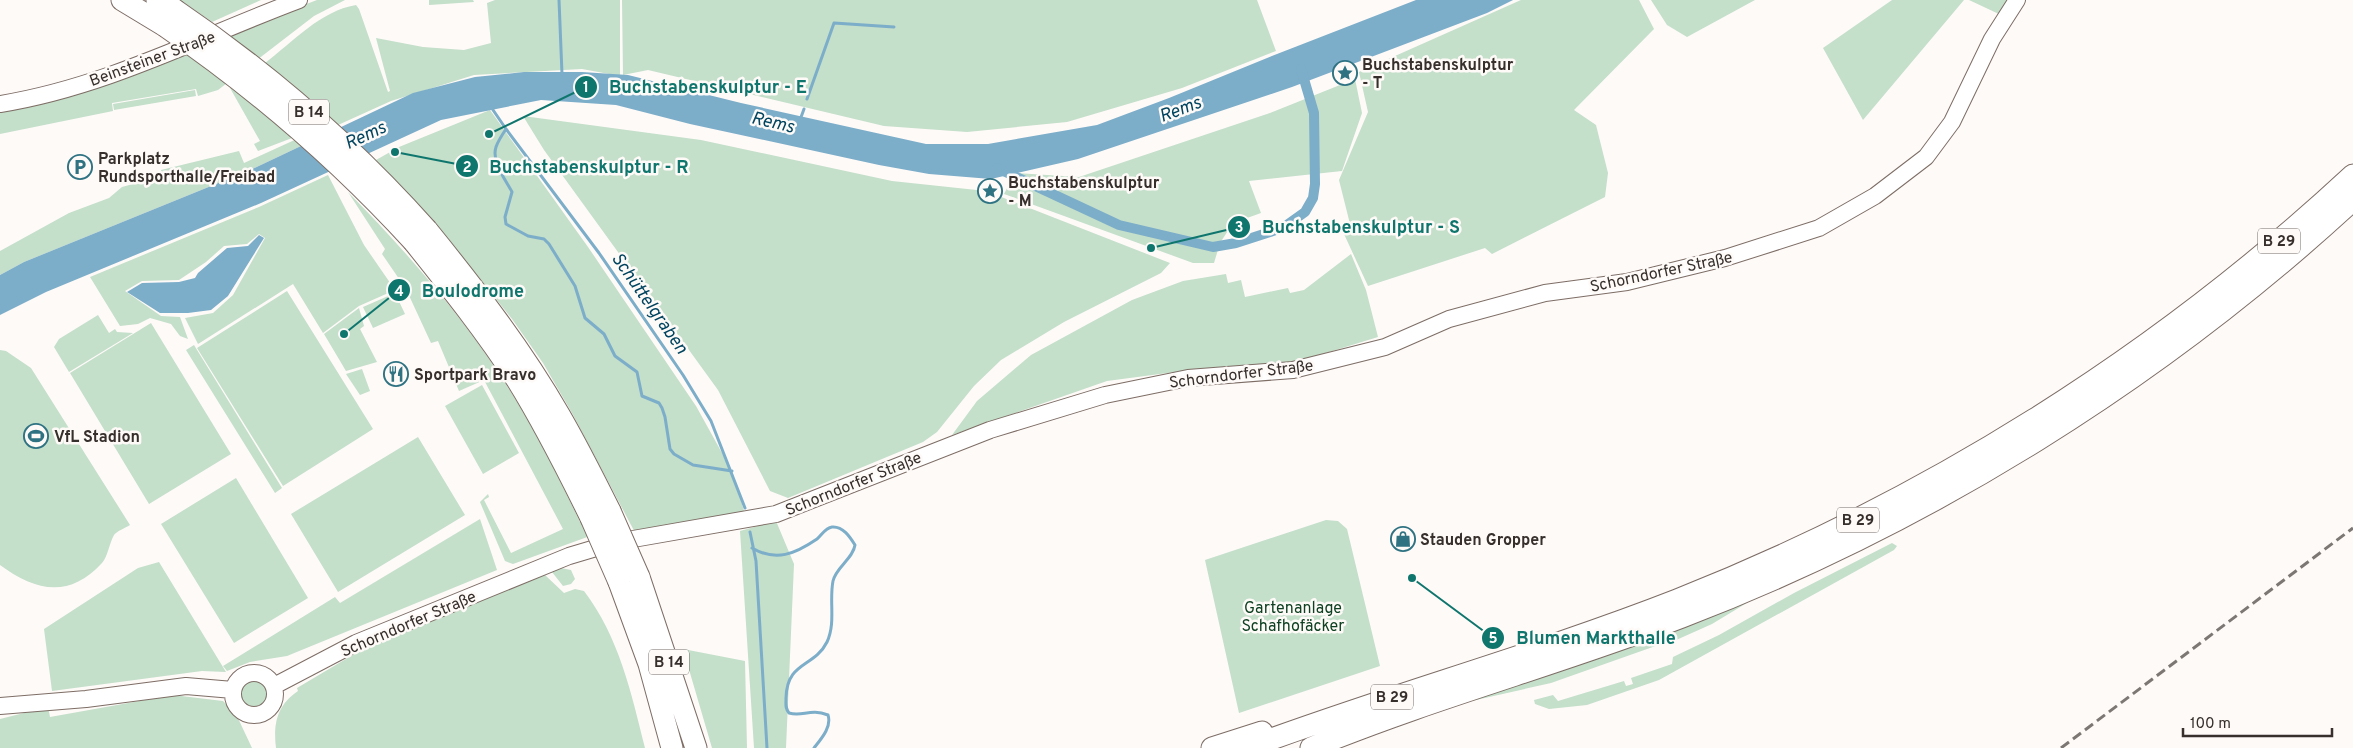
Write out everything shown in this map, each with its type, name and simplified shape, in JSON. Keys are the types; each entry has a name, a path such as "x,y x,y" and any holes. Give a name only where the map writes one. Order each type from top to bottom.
{"highway":[{"name":"B 14","path":"122,0 166,12 228,70 298,126 420,236 502,326 560,416 629,579 696,748"},
{"name":"B 29","path":"1247,748 1674,601 1804,546 1860,518 2000,442 2132,356 2257,260 2353,175"},
{"name":"B 29","path":"1310,748 1406,712 1682,617 1811,562 1920,508 2064,423 2146,368 2276,267 2353,200"},
{"name":"B 14","path":"629,579 649,664 672,748"},
{"path":"1212,748 1280,727 1305,727"}],"main road":[{"name":"Beinsteiner Straße","path":"0,104 34,98 138,67 300,0"},
{"name":"Schorndorfer Straße","path":"274,686 356,643 569,556 616,542 776,514 990,430 1105,395 1188,378 1293,370 1385,347 1459,316 1545,293 1627,282 1708,262 1819,228 1874,196 1926,157 1952,122 1992,39 2017,0"},
{"path":"253,672 266,676 274,686 275,699 273,705 269,710 258,715 251,716 238,709 232,696 233,690 240,678 253,672"},
{"path":"0,710 186,686 233,690"},
{"path":"0,706 20,706"}],"green space":[{"path":"180,0 261,0 212,22"},
{"path":"317,0 345,0 314,16 218,90 198,96 196,89 112,103 113,111 0,134 0,112 60,98"},
{"path":"429,0 473,0 474,2 429,5"},
{"path":"495,0 620,0 620,76 582,69 474,75 391,101 338,125 339,128 248,171 24,262 0,275 0,251 69,213 109,198 122,187 162,176 161,170 239,151 244,163 334,122 258,151 254,144 260,141 230,88 319,20 343,8 356,5 388,92 390,91 376,38 423,47 464,50 491,43 487,3"},
{"path":"622,0 1257,0 1276,51 1182,88 1067,122 967,132 884,126 648,70 623,75"},
{"path":"1521,0 1639,0 1654,29 1574,110 1596,125 1608,173 1605,197 1492,254 1485,248 1368,286 1344,234 1351,228 1339,180 1368,112 1359,72"},
{"path":"1651,0 1755,0 1687,37 1667,25"},
{"path":"1892,0 1964,0 1863,120 1823,48"},
{"path":"1969,0 2014,0 2001,15"},
{"path":"1355,79 1362,113 1342,171 1249,181 1261,213 1233,223 1220,243 1214,263 1193,263 1004,194 1015,173 1079,177 1270,113"},
{"path":"195,90 196,96 114,110 113,104"},
{"path":"490,110 588,247 696,406 732,471 745,514 640,542 572,413 543,363 512,319 437,225 376,160 399,147"},
{"path":"523,116 701,140 892,181 986,191 1170,263 1161,273 1064,322 1001,360 974,386 937,432 923,442 788,498 770,491 718,390 544,150"},
{"path":"328,175 364,245 395,290 359,306 323,333 293,284 198,344 185,318 213,313 233,295 265,238 259,234 247,244 224,246 206,262 179,280 142,281 125,291 161,316 180,317 188,339 180,336 171,324 150,318 138,324 120,326 90,277 259,207"},
{"path":"348,192 414,263 475,339 530,423 580,522 584,521 590,536 513,564 505,561 480,502 488,494 489,497 484,500 511,553 563,529 484,380 459,391 438,341 431,343 406,289 382,254 385,249"},
{"path":"1351,254 1366,290 1378,337 1300,361 1175,372 1107,381 952,435 977,401 1031,355 1132,300 1183,281 1226,274 1228,283 1241,280 1245,297 1288,288 1290,293 1304,290"},
{"path":"287,291 373,429 283,486 197,348"},
{"path":"395,293 405,314 373,328 363,307"},
{"path":"359,308 364,326 360,329 377,362 346,371 324,334"},
{"path":"98,315 109,333 115,329 117,332 133,333 69,372 54,347 59,339"},
{"path":"151,323 231,454 149,504 70,373"},
{"path":"194,345 282,488 275,493 186,350"},
{"name":"VfL Stadion","path":"0,350 6,351 31,368 130,525 114,535 102,563 77,582 64,586 52,587 26,581 0,565"},
{"path":"362,369 370,391 360,395 346,374"},
{"path":"482,385 519,453 483,474 445,406"},
{"path":"418,437 465,515 338,592 291,514"},
{"path":"236,478 308,598 234,643 161,524"},
{"path":"480,519 497,570 287,656 250,662 227,671 223,666 335,597 340,603"},
{"name":"Gartenanlage Schafhofäcker","path":"1326,520 1338,521 1347,529 1380,666 1239,713 1205,560"},
{"path":"776,521 794,564 786,748 754,748 740,531"},
{"path":"1892,543 1897,546 1894,550 1659,680 1587,705 1549,709 1535,704 1534,700 1553,695 1558,701 1624,681 1626,686 1633,684 1631,678 1672,664 1673,657 1719,635 1794,593"},
{"path":"159,562 226,672 202,671 52,691 44,629 138,568"},
{"path":"561,568 571,570 575,579 571,584 563,586 552,572"},
{"path":"545,575 564,593 575,589 584,591 596,609 615,646 629,686 645,748 276,748 275,731 278,716 285,702 298,691 297,688 366,647"},
{"path":"1760,595 1712,624 1665,645 1664,643 1551,683 1458,704"},
{"path":"683,649 745,661 747,748 712,748"},
{"path":"255,680 265,685 270,695 265,705 255,710 245,705 240,695 245,685"},
{"path":"173,695 223,701 236,714 252,748 0,748 0,719 48,707 50,717"}],"water":[{"name":"Rems","path":"1416,0 1513,0 1487,13 1292,87 1078,159 991,179 929,174 879,165 690,124 616,105 541,100 441,120 261,203 46,292 0,315 0,275 24,262 248,171 413,93 475,77 524,72 582,72 628,75 741,103 926,144 988,144 1097,125"},
{"path":"259,235 264,238 228,296 211,310 188,313 160,313 127,292 142,283 179,282 195,278 198,273 227,248 248,246"}],"waterway":[{"path":"559,0 562,74"},
{"path":"807,99 834,23 894,27"},
{"path":"997,168 1119,225 1213,247 1236,243 1270,232 1284,227 1305,212 1313,198 1315,184 1314,113 1301,69"},
{"path":"491,107 506,129 498,142 495,153 497,165 512,192 505,217 506,224 528,236 544,239 549,244 575,286 585,318 604,334 615,356 637,372 642,396 659,403 662,408 670,449 674,454 693,465 732,471"},
{"name":"Rems","path":"800,120 804,109"},
{"name":"Schüttelgraben","path":"506,129 599,253 683,375 711,421 745,508"},
{"path":"752,548 769,555 793,552 817,539 827,529 832,527 843,530 855,545 851,555 837,571 833,581 832,620 827,642 815,657 796,671 791,677 788,686 786,704 789,713 816,712 828,715 827,728 823,737 814,748"},
{"name":"Schüttelgraben","path":"750,532 756,561 767,748"}],"railway":[{"path":"2061,748 2353,528"}],"place":[{"name":"Buchstabenskulptur - T","path":"1345,73"},
{"name":"Buchstabenskulptur - E","path":"489,134"},
{"name":"Buchstabenskulptur - R","path":"395,152"},
{"name":"Parkplatz Rundsporthalle/Freibad","path":"80,167"},
{"name":"Buchstabenskulptur - M","path":"990,191"},
{"name":"Buchstabenskulptur - S","path":"1151,248"},
{"name":"Boulodrome","path":"344,334"},
{"name":"Sportpark Bravo","path":"396,374"},
{"name":"VfL Stadion","path":"36,436"},
{"name":"Stauden Gropper","path":"1403,539"},
{"name":"Blumen Markthalle","path":"1412,578"}]}
